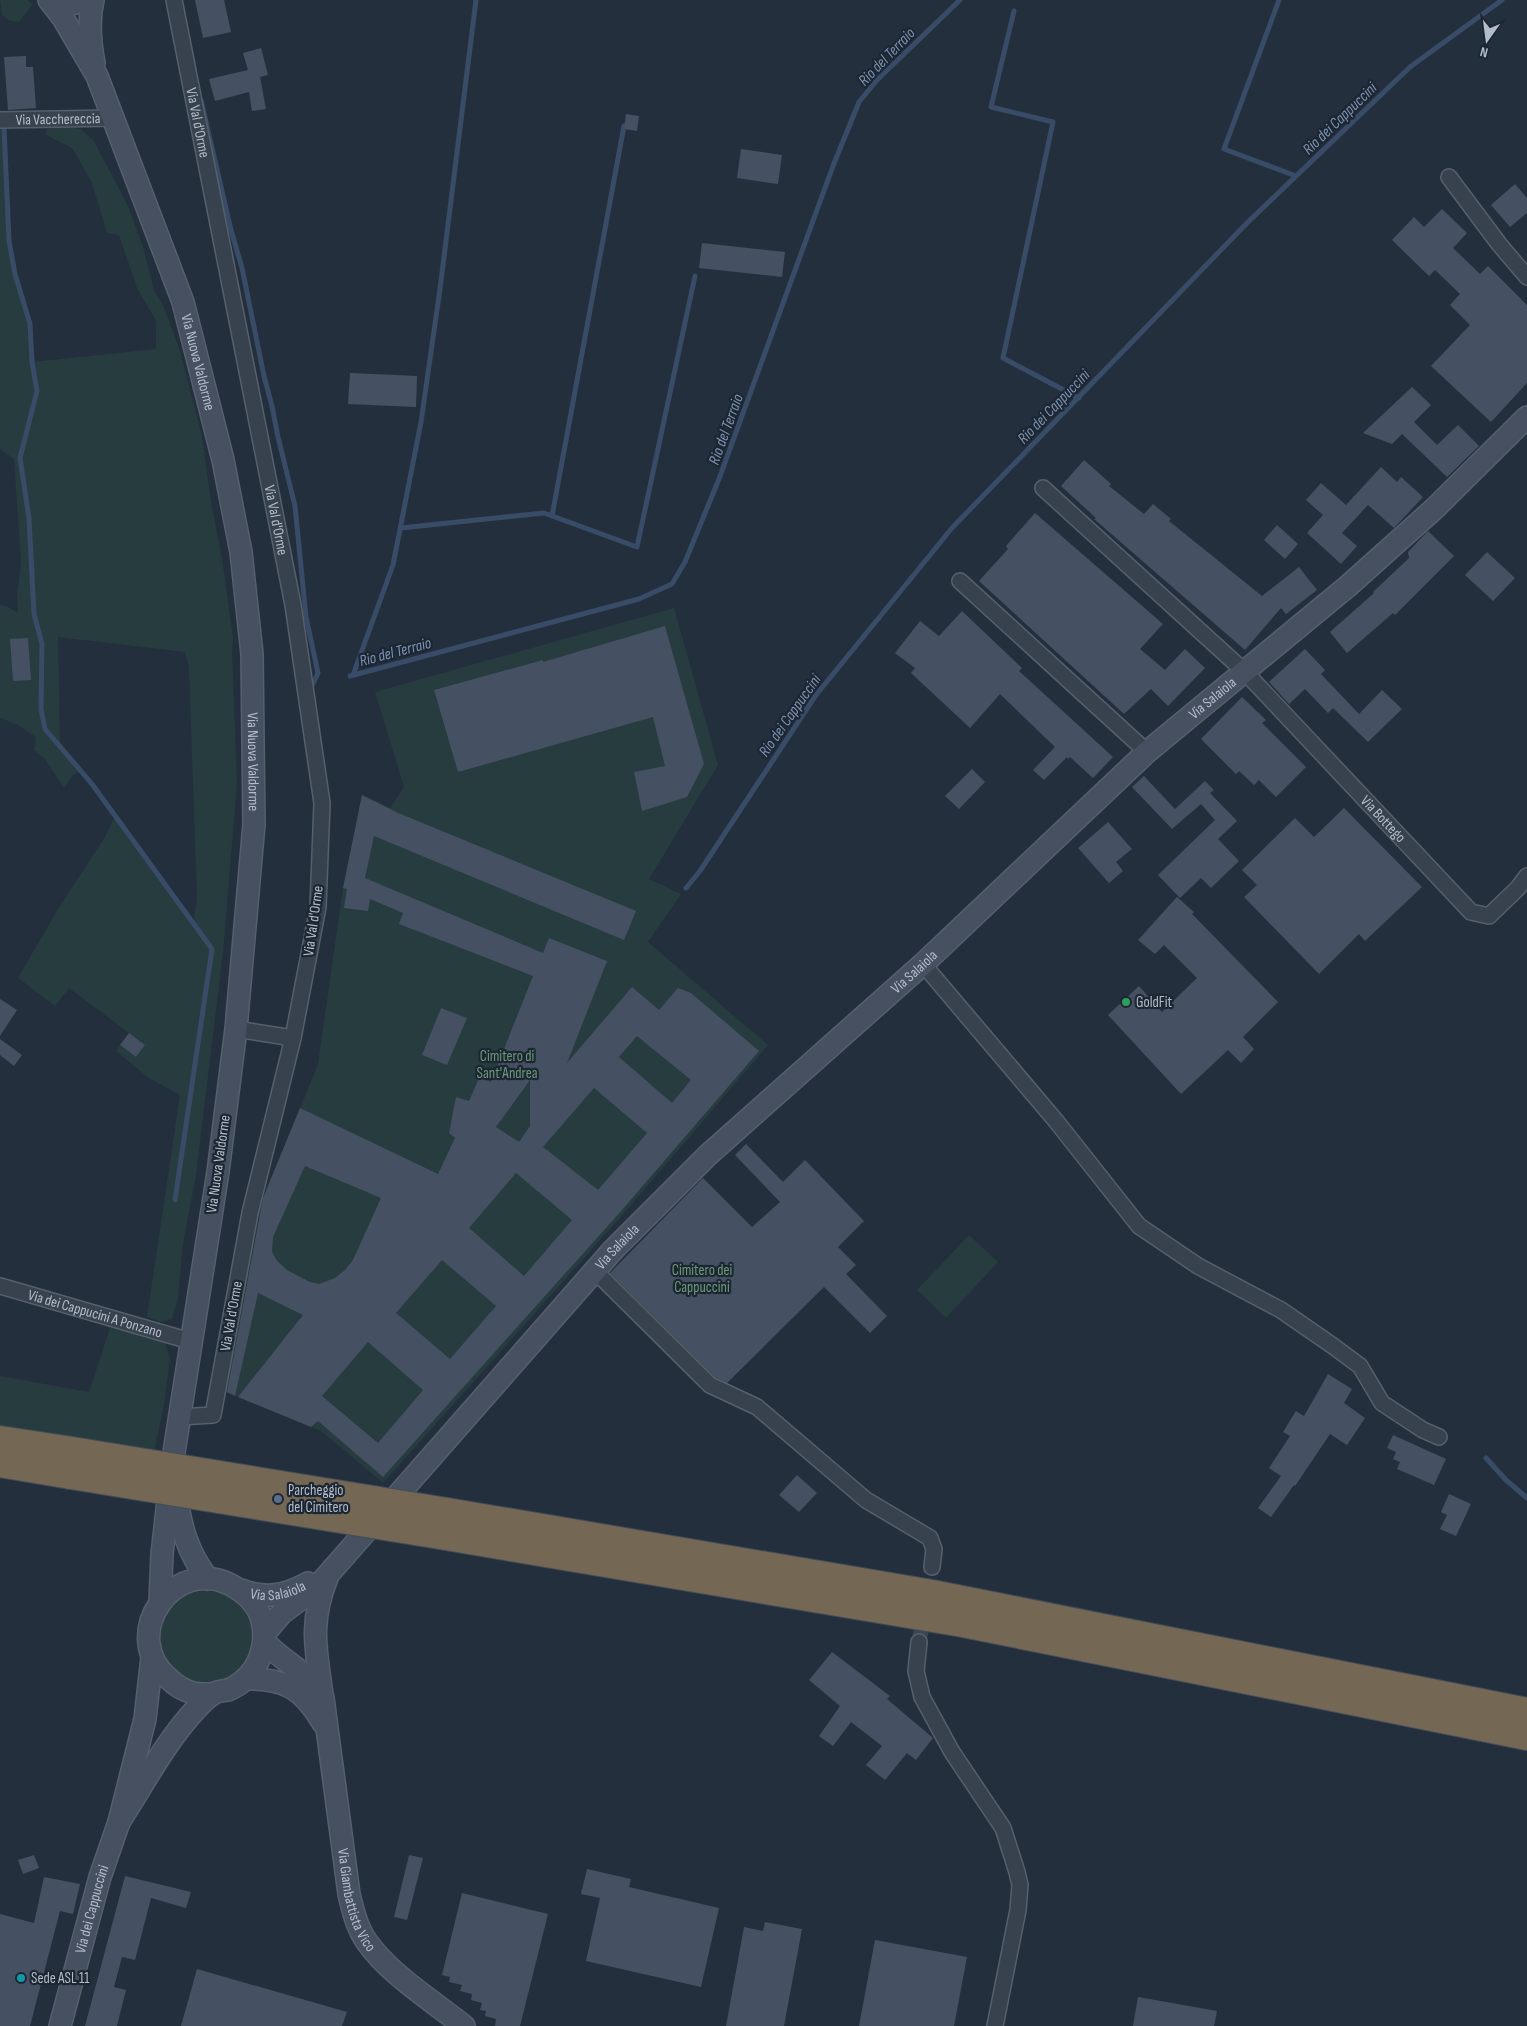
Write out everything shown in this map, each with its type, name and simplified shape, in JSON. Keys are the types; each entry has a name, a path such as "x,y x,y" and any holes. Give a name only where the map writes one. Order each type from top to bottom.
{"highway":[{"path":"0,1440 68,1462 443,1524 932,1594 1527,1712"},
{"path":"0,1463 68,1462"},
{"path":"443,1524 963,1623 1527,1736"}],"main road":[{"name":"Via Nuova Valdorme","path":"49,0 63,18 97,76 183,302 223,460 241,552 252,654 254,824 236,1029 218,1172 172,1465 162,1554 160,1602"},
{"path":"53,0 71,4 87,0"},
{"name":"Via Nuova Valdorme","path":"94,0 90,12 90,32 97,76"},
{"name":"Via Salaiola","path":"264,1638 282,1613 318,1586 594,1270 708,1155 923,964 1147,752 1348,586 1434,509 1527,417"},
{"name":"Via Nuova Valdorme","path":"172,1465 179,1516 187,1544 196,1563 208,1579"},
{"path":"323,1698 315,1624 320,1595 333,1569"},
{"name":"Via Salaiola","path":"240,1590 256,1596 268,1596 295,1590 333,1569"},
{"name":"Via dei Cappuccini","path":"60,2026 100,1877 119,1822 145,1719 152,1657 148,1636 160,1602 169,1592 194,1580 208,1579 225,1582 240,1590 257,1610 262,1622 264,1638 261,1655 255,1668 245,1679 230,1689 213,1694 194,1693 176,1686 162,1673 152,1657"},
{"name":"Via Giambattista Vico","path":"264,1638 274,1652 311,1679 323,1698 349,1894 358,1926 375,1952 393,1969 464,2026"},
{"name":"Via Giambattista Vico","path":"245,1679 274,1681 292,1686 316,1710 327,1730"},
{"name":"Via dei Cappuccini","path":"119,1822 182,1725 213,1694"}],"street":[{"name":"Via Val d'Orme","path":"172,2 293,604 322,803 318,907 293,1038 250,1213 213,1414 179,1416"},
{"name":"Via Vacchereccia","path":"0,120 114,118"},
{"path":"1449,177 1499,244 1527,277"},
{"path":"1043,488 1245,672"},
{"path":"960,581 1147,752"},
{"name":"Via Bottego","path":"1245,672 1471,912 1489,916 1518,888 1527,876"},
{"path":"923,964 1056,1120 1139,1226 1198,1266 1281,1310 1333,1346 1360,1366 1382,1403 1423,1430 1439,1437"},
{"path":"236,1029 293,1038"},
{"path":"594,1270 703,1379 720,1391 757,1407 866,1500 930,1538 934,1549 932,1567"},
{"name":"Via dei Cappucini A Ponzano","path":"0,1286 190,1341"},
{"path":"919,1642 916,1671 917,1683 922,1697 952,1752 1003,1828 1019,1879 1020,1898 995,2026"}],"green space":[{"path":"0,0 27,0 33,4 19,22 10,21 2,15"},
{"path":"0,125 4,128 9,241 15,274 30,324 32,362 156,349 156,321 137,288 119,235 107,233 92,183 72,148 46,135 47,129 66,127 81,129 94,141 129,208 143,247 154,290 164,307 180,351 202,436 233,638 237,783 223,952 196,1175 183,1244 178,1298 172,1319 161,1322 147,1317 180,1095 149,1078 116,1051 120,1045 136,1057 145,1045 69,988 55,1006 18,978 58,909 105,837 115,816 193,923 197,900 189,667 185,652 58,637 60,746 81,770 72,776 64,788 45,759 34,750 36,737 18,725 0,718 0,605 7,606 18,613 17,596 21,563 14,459 0,449"},
{"name":"Cimitero di Sant'Andrea","path":"674,608 718,765 649,879 681,894 648,942 768,1045 619,1219 383,1483 321,1431 222,1390 257,1213 318,1064 343,888 362,795 390,808 404,787 375,692"},
{"path":"969,1235 998,1262 946,1318 917,1290"},
{"path":"113,1319 164,1338 170,1359 164,1405 154,1452 0,1426 0,1376 89,1392"},
{"path":"206,1591 224,1594 239,1604 249,1619 252,1637 249,1655 239,1670 224,1680 206,1683 188,1680 173,1670 163,1655 160,1637 163,1619 173,1604 188,1594"}],"building":[{"path":"195,0 224,0 231,32 203,38"},
{"path":"261,48 268,75 260,77 266,109 252,111 249,92 215,101 209,79 248,70 243,53"},
{"path":"26,56 26,67 33,67 36,108 8,110 4,57"},
{"path":"626,114 639,116 637,131 624,129"},
{"path":"741,149 782,155 778,184 737,178"},
{"path":"1515,184 1527,198 1527,213 1510,227 1491,205"},
{"path":"1442,209 1467,233 1453,248 1480,274 1488,266 1527,305 1527,383 1491,422 1431,366 1470,325 1450,305 1460,294 1435,270 1429,276 1392,240 1414,217 1424,227"},
{"path":"702,243 785,252 782,277 699,268"},
{"path":"350,373 417,376 416,407 348,404"},
{"path":"1412,387 1431,405 1414,422 1437,445 1458,425 1479,446 1447,477 1402,434 1392,444 1363,433"},
{"path":"1084,460 1111,484 1109,486 1144,514 1153,504 1171,519 1169,521 1262,596 1299,567 1317,590 1286,614 1281,608 1245,650 1094,519 1096,518 1061,486"},
{"path":"1381,467 1397,482 1401,477 1423,497 1394,528 1368,505 1342,533 1357,546 1341,564 1307,533 1323,515 1306,500 1321,483 1346,505"},
{"path":"1035,513 1163,624 1140,649 1165,670 1185,649 1205,668 1168,706 1151,689 1124,714 979,581 1008,549 1006,546"},
{"path":"1277,525 1298,544 1285,559 1264,540"},
{"path":"1428,531 1454,556 1395,615 1393,613 1347,653 1330,632 1374,593 1409,558 1408,552"},
{"path":"1487,552 1515,578 1493,601 1465,575"},
{"path":"962,611 1022,668 1019,671 1113,757 1093,778 1070,757 1068,759 1067,757 1044,780 1033,770 1055,747 1000,694 970,728 911,673 915,668 895,653 920,621 939,636"},
{"path":"665,626 704,764 687,797 642,811 634,772 665,766 653,717 458,772 434,690 543,660 543,662"},
{"path":"28,638 31,680 13,681 10,639"},
{"path":"1305,649 1325,670 1321,674 1359,714 1382,690 1402,709 1368,742 1333,708 1328,713 1305,689 1289,704 1269,682"},
{"path":"1242,697 1266,720 1262,723 1306,767 1276,797 1259,780 1254,785 1239,771 1236,774 1201,739"},
{"path":"972,769 985,782 959,809 945,796"},
{"path":"1144,776 1175,809 1205,781 1214,790 1210,793 1237,821 1218,839 1239,861 1211,888 1201,878 1180,898 1158,875 1215,820 1201,804 1172,829 1132,787"},
{"path":"362,795 396,812 636,911 624,940 374,836 365,878 543,953 549,938 607,961 567,1063 632,987 659,1010 678,988 691,993 759,1051 622,1210 383,1477 318,1421 311,1427 238,1397 303,1315 258,1293 235,1396 227,1392 263,1198 300,1108 438,1174 455,1138 449,1133 456,1097 469,1101 480,1076 491,1082 533,976 399,924 403,913 370,899 368,911 344,908 347,889 343,888","holes":["637,1036 691,1080 672,1103 619,1057","530,1080 530,1126 519,1142 496,1127","594,1088 647,1133 598,1190 543,1147","305,1166 381,1198 353,1260 335,1278 319,1284 310,1282 287,1270 277,1261 272,1252 273,1237","516,1173 572,1220 524,1276 469,1228","442,1260 496,1306 450,1359 396,1313","368,1342 423,1390 378,1443 322,1396"]},
{"path":"1344,808 1422,887 1365,941 1359,934 1319,974 1244,897 1257,885 1242,870 1295,818 1314,837"},
{"path":"1108,822 1132,849 1116,862 1123,871 1109,883 1078,848"},
{"path":"1177,897 1194,912 1192,914 1278,1002 1243,1037 1254,1049 1241,1063 1228,1050 1181,1094 1108,1015 1139,986 1162,1012 1197,978 1164,945 1155,954 1138,940"},
{"path":"0,999 17,1010 0,1036"},
{"path":"441,1008 467,1018 447,1065 422,1055"},
{"path":"129,1033 145,1045 136,1057 120,1045"},
{"path":"0,1039 22,1055 14,1066 0,1055"},
{"name":"Cimitero dei Cappuccini","path":"746,1144 783,1182 805,1160 864,1221 838,1247 856,1265 846,1274 887,1316 870,1333 824,1287 727,1383 715,1377 610,1273 703,1178 752,1227 780,1202 735,1155"},
{"path":"1328,1374 1352,1389 1344,1403 1365,1418 1347,1445 1330,1434 1295,1486 1271,1517 1258,1508 1281,1476 1269,1468 1290,1436 1283,1432 1296,1411 1304,1416"},
{"path":"1393,1435 1446,1459 1434,1485 1397,1469 1400,1462 1393,1459 1396,1452 1387,1448"},
{"path":"797,1475 817,1493 799,1512 779,1495"},
{"path":"1449,1494 1471,1504 1456,1536 1440,1529 1447,1515 1441,1512"},
{"path":"832,1652 890,1696 887,1699 933,1738 916,1760 907,1753 885,1780 866,1765 882,1746 851,1722 833,1746 819,1736 840,1706 809,1680"},
{"path":"34,1855 39,1868 23,1874 18,1860"},
{"path":"409,1855 423,1858 407,1920 394,1917"},
{"path":"587,1869 631,1879 629,1887 719,1908 701,1987 586,1961 600,1898 581,1894"},
{"path":"125,1876 191,1892 186,1908 151,1898 135,1960 122,1957 114,1987 126,1990 117,2026 85,2026"},
{"name":"Sede ASL 11","path":"44,1877 80,1884 73,1914 60,1911 30,2026 0,2026 0,1914 34,1923"},
{"path":"462,1893 548,1914 520,2026 495,2026 496,2019 485,2016 486,2011 480,2010 482,2003 471,2000 472,1994 460,1991 462,1985 449,1982 450,1977 442,1975"},
{"path":"765,1922 802,1929 784,2026 726,2026 744,1927 763,1931"},
{"path":"875,1940 967,1957 954,2026 859,2026"},
{"path":"197,1969 347,2012 342,2026 181,2026"},
{"path":"1138,1997 1217,2011 1214,2026 1133,2026"}],"waterway":[{"path":"353,675 393,565 421,422 440,289 476,0"},
{"name":"Rio del Terraio","path":"350,676 639,599 672,584 685,562 719,479 833,166 859,102 877,80 960,0"},
{"path":"1279,0 1224,149 1296,176"},
{"name":"Rio dei Cappuccini","path":"686,888 700,871 816,695 952,528 1247,223 1410,67 1502,0"},
{"path":"1014,11 991,107 1053,122 1003,358 1079,398"},
{"path":"201,100 231,230 242,268 264,376 295,506 306,617 318,673 310,690"},
{"path":"552,516 624,126"},
{"path":"4,128 9,241 15,274 30,324 32,362 37,391 20,458 29,518 34,614 42,644 41,709 45,729 92,784 212,949 175,1200"},
{"path":"401,528 544,513 637,547 695,276"},
{"path":"1486,1458 1506,1480 1527,1498"}],"tunnel":[{"path":"919,1642 932,1567"}],"place":[{"name":"GoldFit","path":"1126,1002"},
{"name":"Parcheggio del Cimitero","path":"278,1499"},
{"name":"Sede ASL 11","path":"21,1978"}]}
